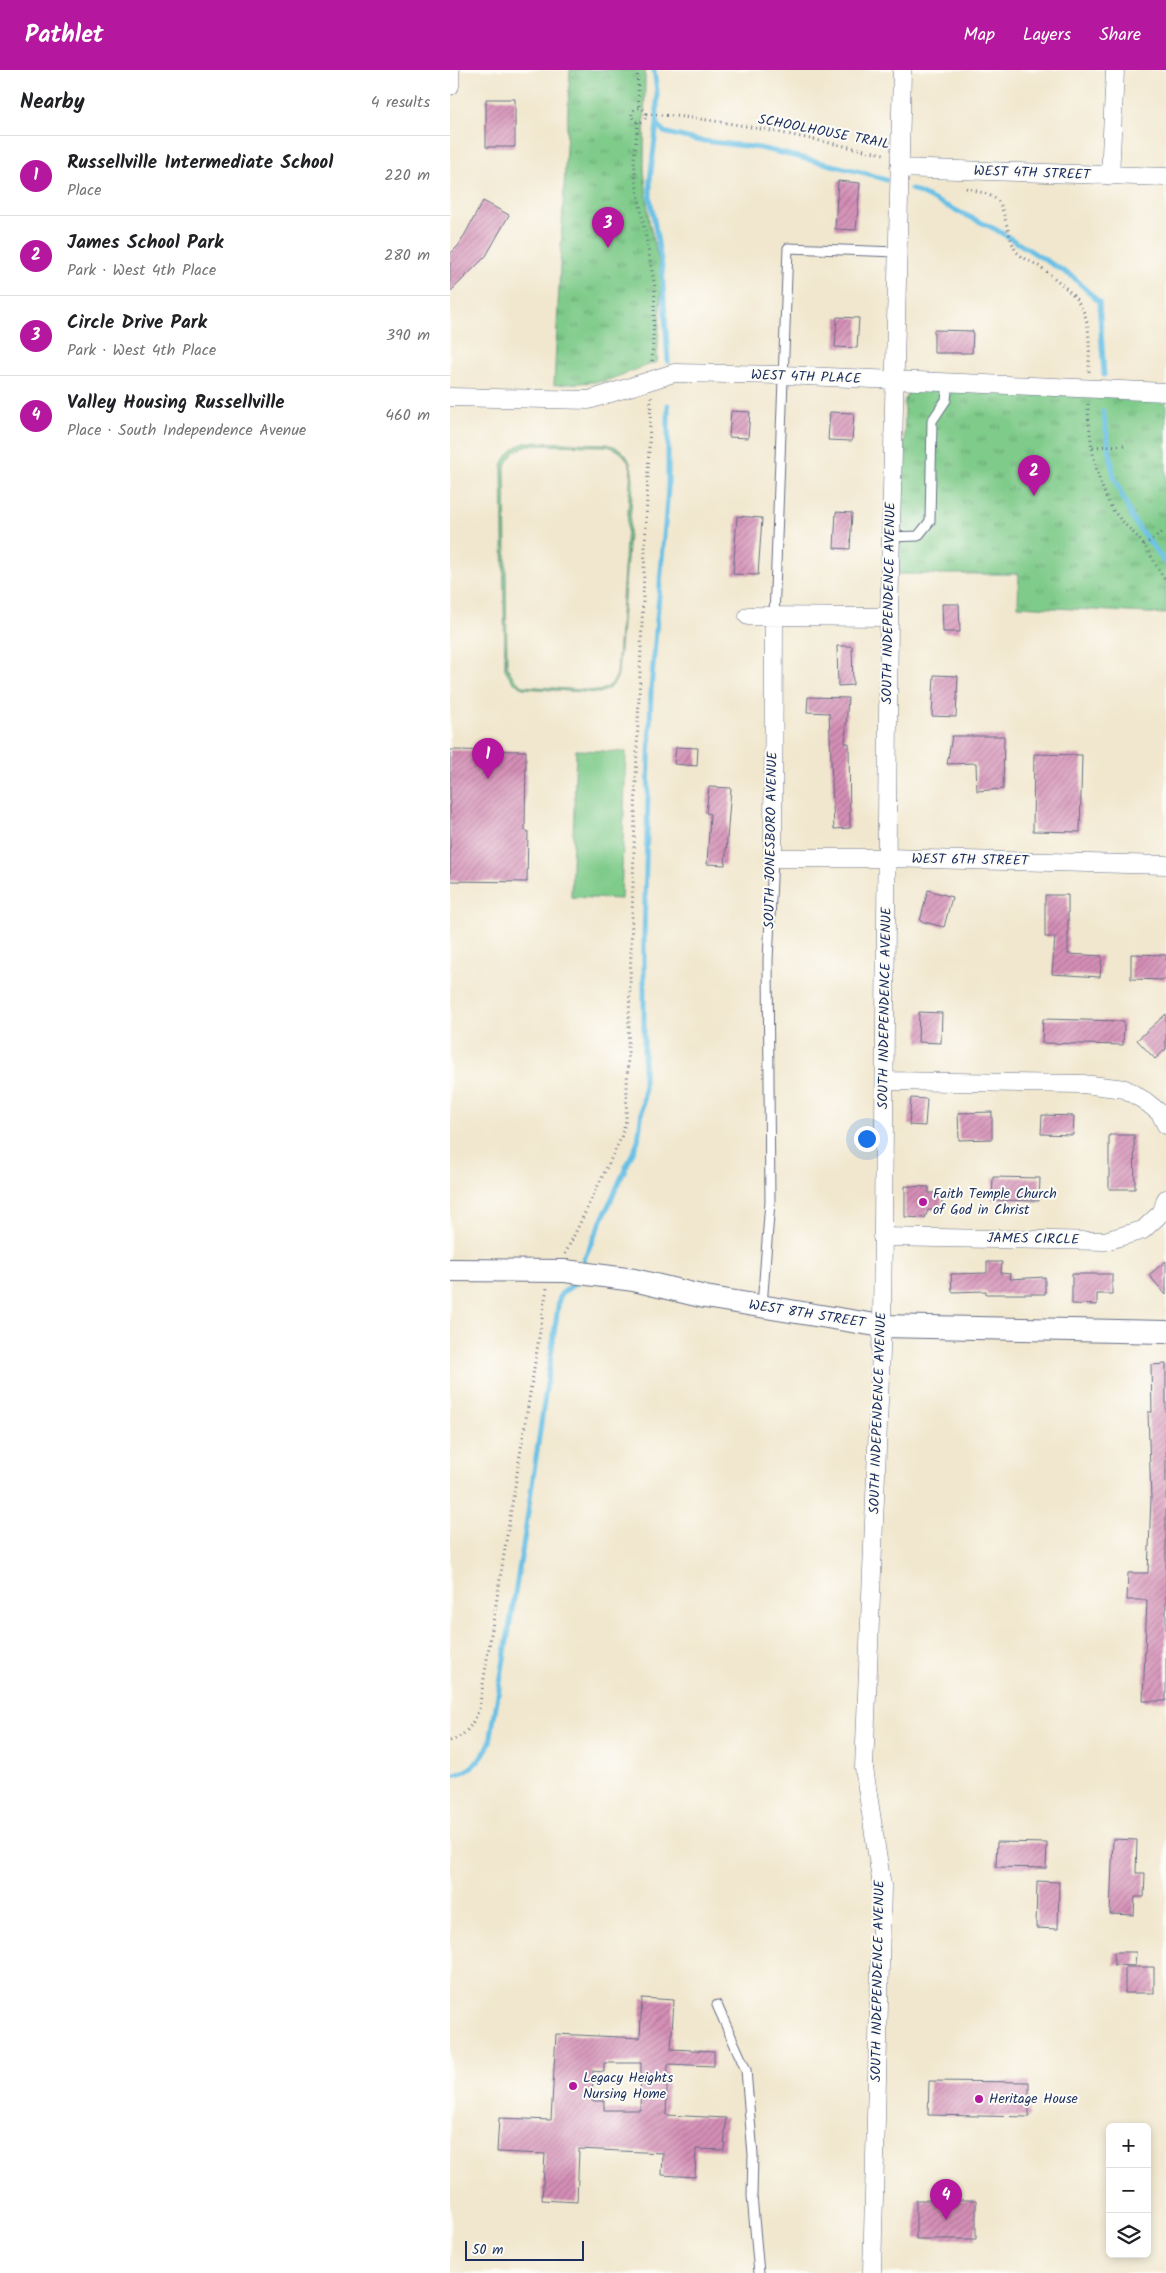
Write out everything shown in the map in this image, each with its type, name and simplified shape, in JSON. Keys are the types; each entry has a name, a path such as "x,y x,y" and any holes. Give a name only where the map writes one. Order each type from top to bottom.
{"street":[{"path":"450,70 450,86"},
{"name":"SOUTH INDEPENDENCE AVENUE","path":"872,2273 882,1886 864,1768 882,1326 890,537 902,70"},
{"path":"1110,176 1114,70"},
{"name":"WEST 4TH STREET","path":"899,163 1110,176 1166,177"},
{"name":"WEST 4TH PLACE","path":"450,397 589,400 674,373 784,375 1166,392"},
{"path":"748,616 889,617"},
{"name":"SOUTH JONESBORO AVENUE","path":"773,858 774,617"},
{"name":"WEST 6TH STREET","path":"773,858 887,858 1166,865"},
{"path":"885,1081 1084,1084 1125,1089 1160,1113 1166,1125"},
{"name":"JAMES CIRCLE","path":"882,1237 1104,1241 1143,1230 1162,1212 1166,1199"},
{"name":"WEST 8TH STREET","path":"450,1270 556,1272 634,1280 704,1297 882,1326 1166,1332"}],"lane":[{"path":"784,375 788,248 897,252"},
{"name":"SOUTH JONESBORO AVENUE","path":"774,617 784,375"},
{"path":"890,537 918,536 930,521 932,421 946,400 948,383"},
{"name":"SOUTH JONESBORO AVENUE","path":"762,1306 770,1202 768,960 773,858"},
{"path":"718,2005 746,2070 753,2155 752,2196 759,2273"}],"path":[{"path":"637,70 639,108"},
{"path":"639,108 643,109 646,114 644,119 638,122 631,116 634,109 639,108"},
{"name":"SCHOOLHOUSE TRAIL","path":"646,114 674,116 768,132 899,163"},
{"path":"450,1741 459,1738 468,1730 479,1709 545,1290 579,1228 621,1138 626,1120 637,748 650,478 651,380 655,286 636,183 634,158 638,122"},
{"path":"960,186 998,199 1002,204 1009,232 1018,254 1039,266 1072,292 1084,311 1090,330 1090,433 1097,468 1108,502 1121,520 1144,545 1166,581"},
{"path":"1093,447 1125,445"},
{"path":"1144,545 1164,531"}],"green space":[{"path":"570,70 645,70 644,169 649,221 662,275 657,362 605,381 554,385"},
{"path":"910,388 1166,399 1166,614 1018,606 1019,574 899,574 904,402"},
{"path":"527,442 607,444 620,449 630,463 631,468 622,454 616,449 607,446 528,445 514,452 505,466 507,667 515,680 523,686 598,691 610,685 614,680 617,674 631,469 633,483 618,674 615,681 612,686 599,693 523,688 513,682 505,669 502,465 515,448"},
{"path":"576,750 626,752 621,899 571,897"}],"building":[{"path":"486,99 515,99 515,147 486,147"},
{"path":"838,181 860,183 856,230 835,229"},
{"path":"483,201 509,215 486,256 450,292 450,254 459,245"},
{"path":"837,317 859,318 857,348 835,347"},
{"path":"934,330 973,331 972,353 934,353"},
{"path":"731,411 750,412 748,438 729,437"},
{"path":"830,412 854,413 852,441 828,440"},
{"path":"836,512 852,513 850,549 834,548"},
{"path":"737,516 762,518 758,575 733,574"},
{"path":"942,604 959,604 960,632 943,632"},
{"path":"837,646 852,646 853,685 838,686"},
{"path":"934,675 958,676 956,717 932,716"},
{"path":"808,697 848,698 845,743 849,743 850,828 834,829 829,713 807,712"},
{"path":"952,736 1004,736 1003,789 977,791 976,763 947,764"},
{"path":"676,747 698,748 697,766 674,764"},
{"path":"450,750 526,751 525,831 528,831 527,882 450,881"},
{"path":"1034,754 1082,755 1080,832 1033,831"},
{"path":"709,787 731,788 725,865 707,864 710,814 706,813"},
{"path":"928,890 952,897 944,927 920,921"},
{"path":"1045,895 1068,895 1068,954 1102,956 1100,977 1052,974 1055,937 1045,937"},
{"path":"1131,954 1166,955 1166,980 1131,979"},
{"path":"919,1012 942,1013 941,1043 918,1042"},
{"path":"1166,1014 1166,1049 1155,1059 1137,1040"},
{"path":"1043,1019 1124,1021 1123,1045 1042,1043"},
{"path":"911,1098 927,1099 925,1126 909,1125"},
{"path":"992,1112 992,1139 959,1140 958,1113"},
{"path":"1042,1115 1074,1116 1073,1135 1041,1134"},
{"path":"1109,1135 1134,1135 1135,1189 1109,1189"},
{"path":"993,1177 1040,1178 1039,1201 992,1200"},
{"name":"Faith Temple Church of God in Christ","path":"905,1186 929,1187 929,1193 942,1193 942,1210 928,1210 925,1218 905,1217"},
{"path":"1166,1261 1166,1295 1149,1275"},
{"path":"987,1262 1002,1262 1001,1273 1011,1274 1010,1279 1045,1277 1045,1294 986,1294 986,1291 952,1292 951,1274 987,1273"},
{"path":"1072,1274 1112,1274 1112,1294 1097,1294 1097,1305 1072,1304"},
{"path":"1166,1364 1166,1701 1143,1701 1147,1600 1127,1600 1128,1573 1148,1573 1151,1499 1148,1412 1152,1412 1151,1365"},
{"path":"1113,1839 1137,1840 1136,1873 1145,1873 1144,1897 1135,1897 1134,1915 1110,1914"},
{"path":"997,1842 1047,1843 1046,1868 996,1867"},
{"path":"1037,1881 1059,1882 1058,1929 1036,1928"},
{"path":"1114,1952 1136,1952 1135,1966 1114,1965"},
{"path":"1125,1967 1154,1967 1154,1993 1125,1993"},
{"name":"Legacy Heights Nursing Home","path":"642,1998 674,2000 671,2049 714,2051 714,2066 668,2064 666,2115 726,2118 724,2150 696,2149 695,2177 662,2175 663,2153 579,2149 577,2202 542,2200 545,2154 497,2152 499,2118 551,2120 556,2034 640,2038","holes":["604,2063 641,2063 640,2110 604,2110 604,2101 592,2101 593,2071 604,2072"]},
{"name":"Heritage House","path":"929,2081 1029,2082 1029,2117 928,2115"},
{"path":"916,2200 976,2200 976,2239 916,2239"}],"waterway":[{"path":"654,70 657,91 657,123 664,132 696,140 760,148 865,173 886,180"},
{"path":"657,123 650,180 650,197 662,266 668,362"},
{"path":"911,189 995,229 1073,277 1099,302 1104,375"},
{"path":"583,1261 638,1141 644,1094 644,935 651,690 668,489 668,405"},
{"path":"1103,411 1114,477 1133,520 1166,564"},
{"path":"450,1776 464,1772 475,1764 490,1742 524,1540 559,1300 561,1294 573,1285"}],"place":[{"name":"Circle Drive Park","path":"608,248"},
{"name":"James School Park","path":"1034,496"},
{"name":"Russellville Intermediate School","path":"488,779"},
{"name":"Faith Temple Church of God in Christ","path":"923,1202"},
{"name":"Legacy Heights Nursing Home","path":"573,2086"},
{"name":"Heritage House","path":"979,2099"},
{"name":"Valley Housing Russellville","path":"946,2220"}]}
